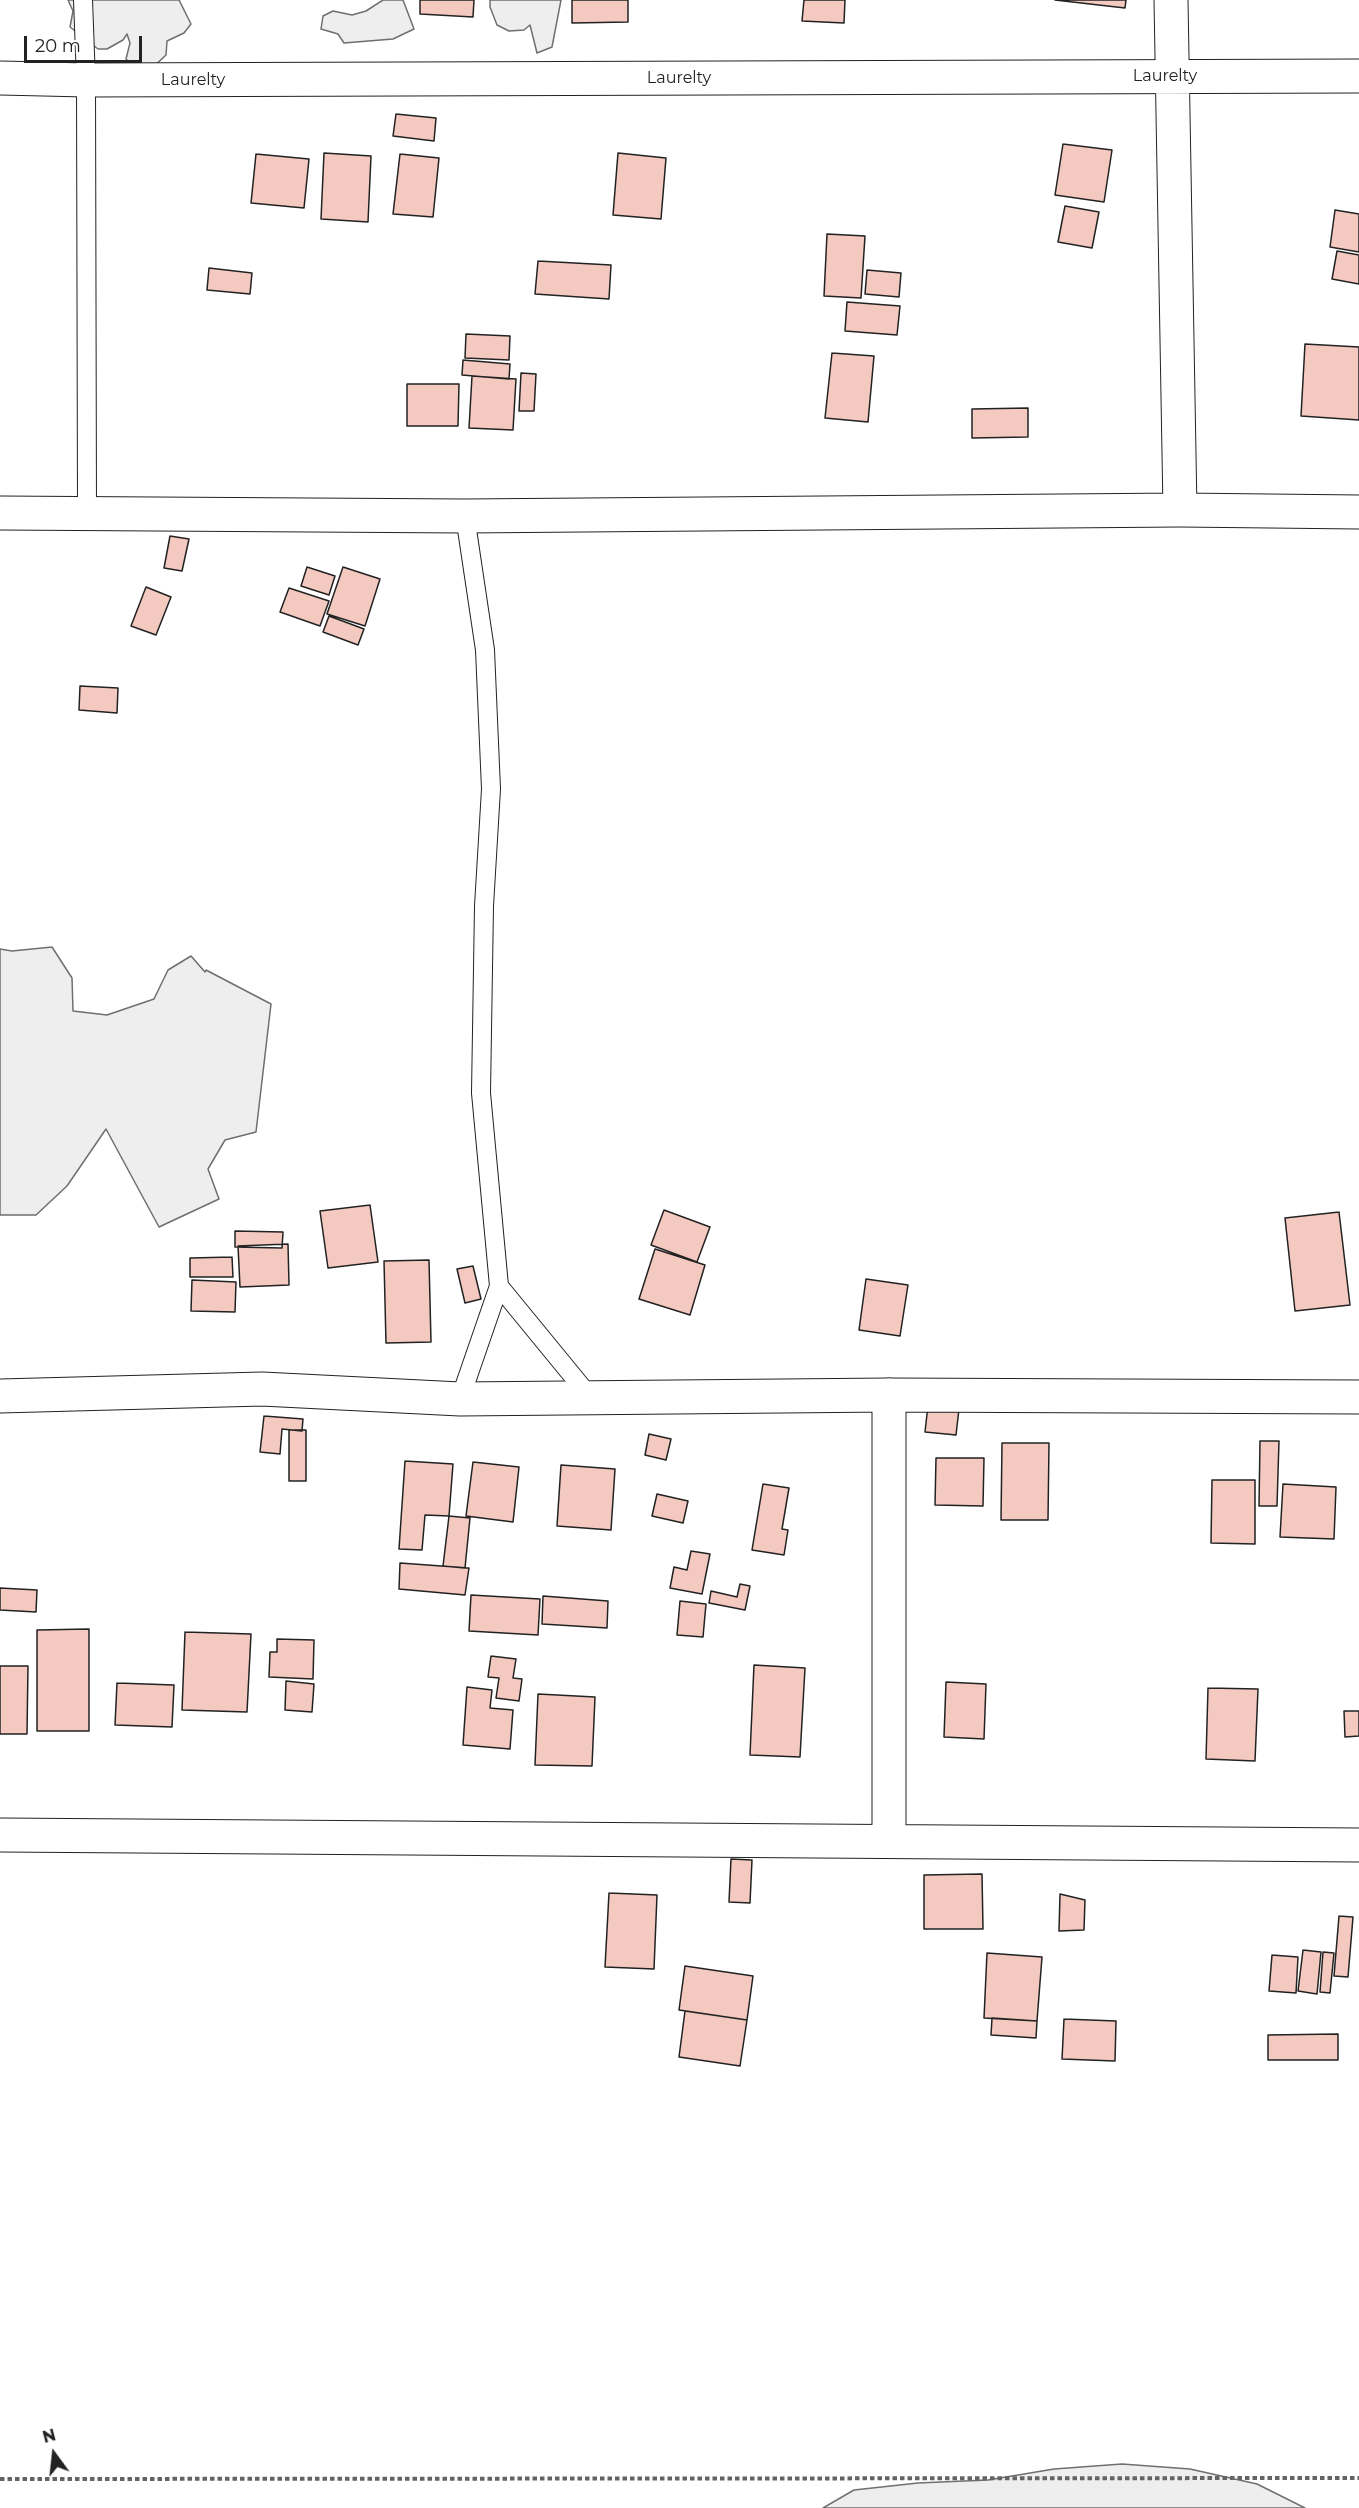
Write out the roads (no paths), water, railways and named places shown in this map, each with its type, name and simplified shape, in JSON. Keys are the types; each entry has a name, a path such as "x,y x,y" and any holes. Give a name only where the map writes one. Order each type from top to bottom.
{"street":[{"path":"1171,0 1180,510"},
{"name":"Laurelty","path":"0,78 86,80 1359,76"},
{"path":"0,513 465,516 1180,510 1359,512"},
{"path":"0,1396 262,1389 460,1399 889,1395 1359,1397"},
{"path":"889,1395 889,1841"},
{"path":"0,1835 1359,1845"}],"lane":[{"path":"83,0 86,80 87,514"},
{"path":"460,1399 499,1286 481,1093 484,906 491,789 485,650 465,516"},
{"path":"499,1286 590,1397"}]}
